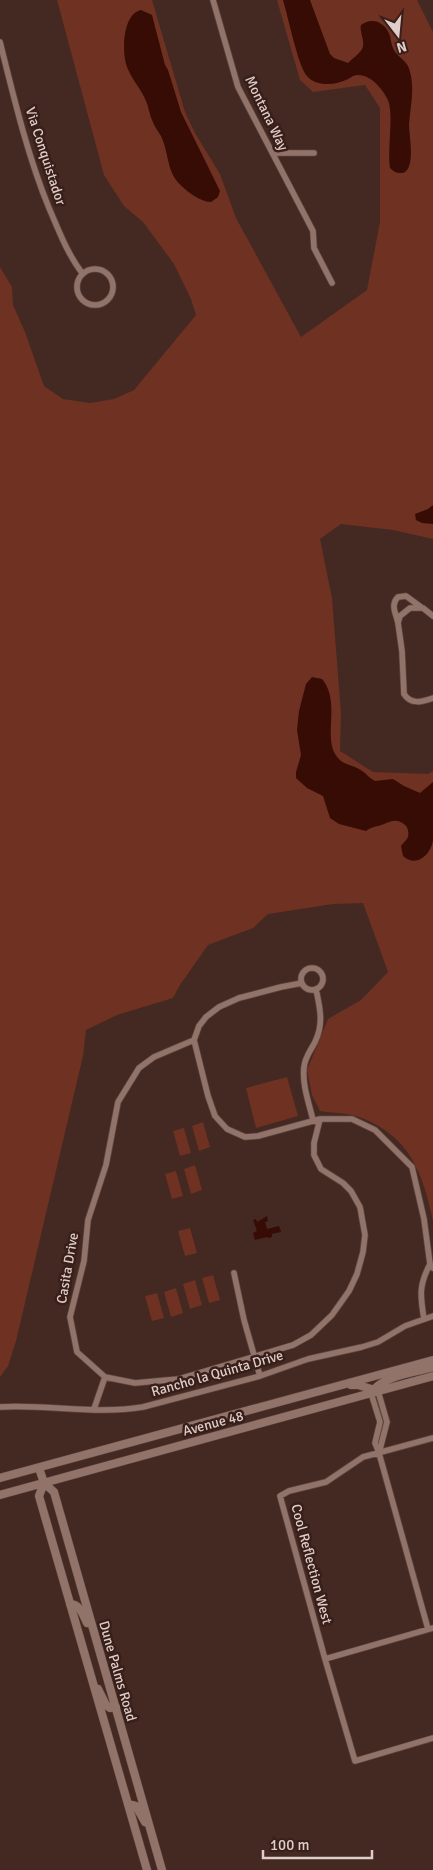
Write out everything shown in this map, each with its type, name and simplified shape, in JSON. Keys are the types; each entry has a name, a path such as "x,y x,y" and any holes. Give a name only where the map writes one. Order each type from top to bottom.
{"main road":[{"name":"Avenue 48","path":"0,1478 433,1360"},
{"path":"340,1386 358,1385 374,1391 385,1380 433,1367"},
{"name":"Avenue 48","path":"0,1495 433,1376"},
{"name":"Dune Palms Road","path":"39,1468 44,1483 54,1492 162,1870"},
{"name":"Dune Palms Road","path":"44,1483 39,1496 147,1870"},
{"path":"70,1604 79,1607 96,1640"},
{"path":"90,1673 106,1705 110,1708 116,1708"},
{"path":"128,1804 136,1806 152,1835"}],"street":[{"name":"Montana Way","path":"213,0 238,87 313,231 314,248 332,283"},
{"name":"Via Conquistador","path":"0,42 21,127 40,186 66,248 82,273"},
{"path":"273,153 314,154"},
{"path":"96,268 104,270 109,275 113,290 106,301 94,305 86,303 80,298 76,285 82,273 96,268"},
{"path":"433,616 406,596 398,597 394,603 402,651 404,694 410,701 415,702 433,698"},
{"path":"398,623 405,611 410,608 423,608"},
{"path":"302,984 305,971 310,968 316,968 320,971 323,979 322,984 316,989 308,989 302,984 281,987 247,996 219,1007 206,1017 199,1026 194,1040 213,1109 218,1120 227,1130 240,1136 251,1137 320,1119 352,1119 375,1130 412,1167 432,1266 422,1279 421,1301 424,1319"},
{"path":"313,1120 304,1084 304,1068 305,1061 321,1027 321,1014 316,989"},
{"name":"Casita Drive","path":"105,1377 77,1352 70,1317 84,1261 88,1220 106,1165 118,1102 139,1068 154,1057 194,1040"},
{"path":"94,1409 105,1377 135,1383 179,1379 292,1345 311,1335 324,1324 349,1291 363,1252 364,1235 360,1207 351,1191 321,1168 314,1155 314,1143 320,1119"},
{"path":"234,1273 244,1320 260,1376"},
{"name":"Rancho la Quinta Drive","path":"0,1406 29,1405 124,1410 143,1407 260,1376 308,1359 378,1342 405,1326 433,1316"},
{"path":"325,1659 431,1628 379,1453 387,1422 374,1391"},
{"name":"Cool Reflection West","path":"433,1438 362,1457 326,1482 289,1490 280,1496 355,1761 433,1738"}],"shaded area":[{"path":"57,0 152,0 185,112 195,133 220,174 236,218 301,337 367,290 380,222 380,108 365,85 313,92 300,80 277,0 417,0 433,32 433,539 393,530 341,524 320,539 332,598 341,713 340,751 373,772 428,774 433,771 433,1221 419,1173 403,1147 378,1126 362,1118 320,1111 312,1095 307,1070 328,1019 361,1000 388,972 363,903 333,904 268,914 253,928 208,945 173,998 117,1015 86,1030 83,1056 16,1341 8,1366 0,1377 0,267 12,287 13,305 25,332 44,386 63,399 90,403 114,399 134,390 196,315 191,299 174,264 143,222 124,206 104,175"},
{"path":"283,0 310,0 330,54 334,58 348,63 362,49 361,25 374,21 382,24 388,31 395,51 409,68 411,79 412,92 409,125 411,153 409,167 405,172 397,173 390,168 390,106 382,90 369,78 359,75 331,84 311,80 300,62"},
{"path":"141,10 152,15 165,65 181,112 220,191 218,197 211,202 202,200 192,194 176,180 171,170 163,141 150,115 146,101 126,64 124,41 127,25 130,18"},
{"path":"433,505 433,524 422,523 416,520 415,514"},
{"path":"312,677 322,679 328,689 331,699 331,741 333,750 340,760 361,770 375,781 393,779 420,793 433,782 433,840 429,851 422,858 413,861 403,856 401,846 408,834 407,828 403,823 392,821 372,827 366,831 339,824 330,818 323,796 307,788 296,778 301,755 297,730 299,711 306,684"},
{"path":"287,1077 298,1116 256,1128 246,1088"},
{"path":"203,1122 210,1147 199,1151 192,1126"},
{"path":"184,1128 191,1153 180,1156 173,1131"},
{"path":"195,1165 202,1190 191,1194 184,1169"},
{"path":"176,1171 183,1196 172,1199 165,1174"},
{"path":"267,1216 268,1221 265,1222 267,1229 279,1226 281,1232 272,1234 272,1237 255,1240 253,1233 257,1231 253,1220 256,1219 257,1222"},
{"path":"190,1228 197,1253 185,1256 178,1231"},
{"path":"213,1275 220,1300 209,1303 202,1278"},
{"path":"195,1280 202,1305 190,1309 183,1284"},
{"path":"176,1288 183,1313 171,1317 164,1292"},
{"path":"157,1293 164,1318 152,1321 145,1296"}]}
